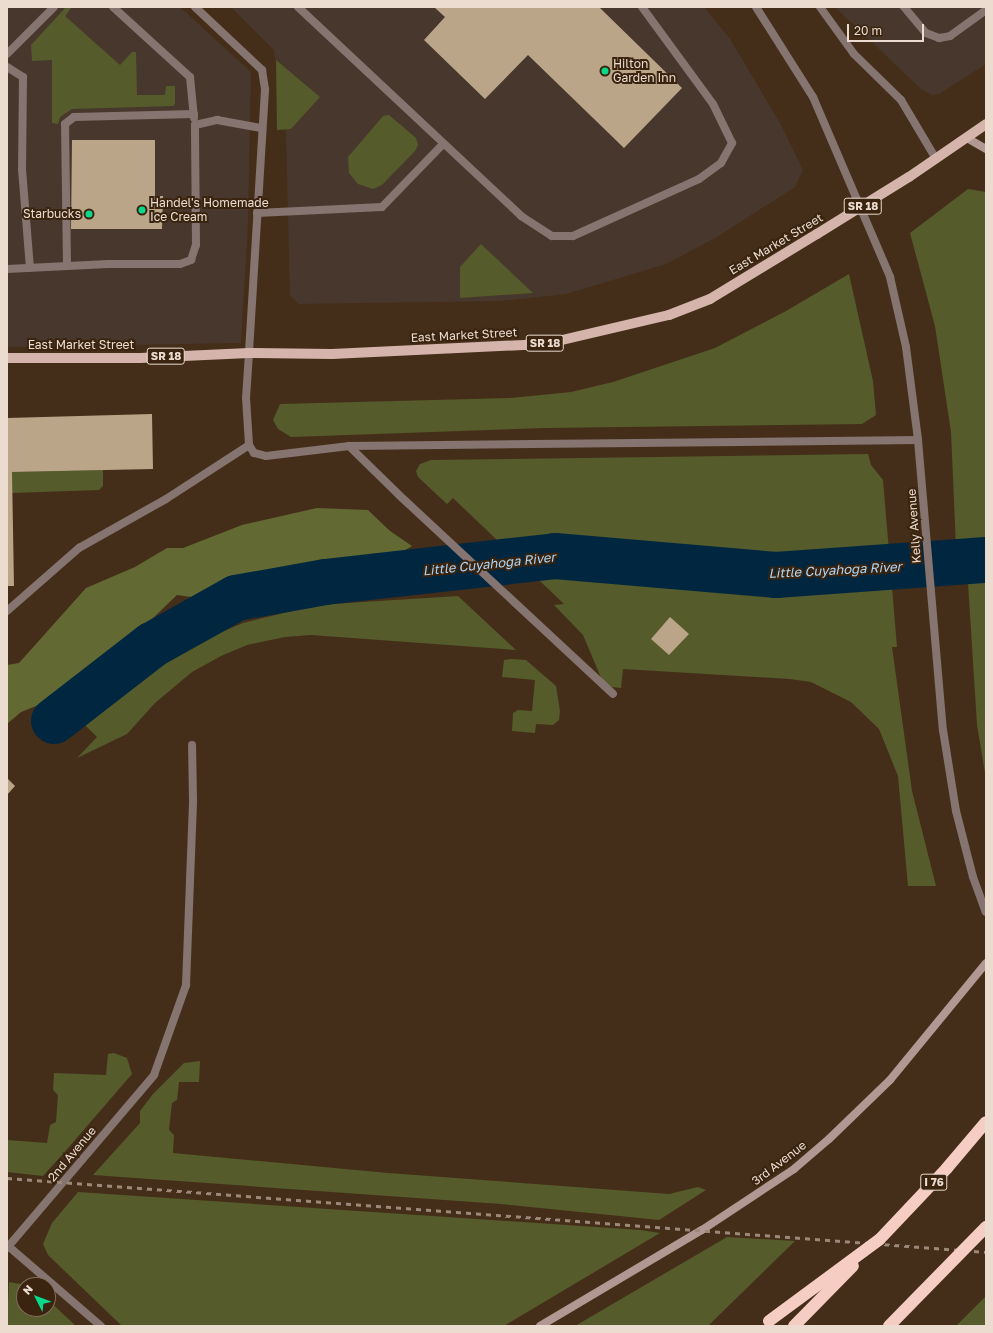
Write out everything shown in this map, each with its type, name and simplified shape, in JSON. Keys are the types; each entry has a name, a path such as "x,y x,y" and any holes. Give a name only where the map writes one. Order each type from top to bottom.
{"highway":[{"name":"I 76","path":"794,1326 948,1168 986,1122"},
{"path":"889,1326 986,1227"},
{"path":"766,1323 879,1240"}],"main road":[{"name":"East Market Street","path":"7,358 140,358 249,353 332,354 545,344 676,313 710,299 817,234 909,177 986,124"},
{"path":"967,138 986,149"},
{"name":"3rd Avenue","path":"540,1326 702,1230 794,1169 890,1080 937,1026 986,963"}],"street":[{"path":"7,54 54,7"},
{"path":"7,269 67,266 180,264 191,260 196,245 195,125 190,77 113,7"},
{"path":"195,7 262,70 264,90 246,398 249,445 254,453 266,456 349,446 918,440"},
{"path":"298,7 442,145 521,216 552,236 573,236 699,179 721,163 732,143 713,104 642,7"},
{"name":"Kelly Avenue","path":"756,7 813,97 836,146 890,277 906,347 918,440 943,730 956,811 973,877 986,912"},
{"path":"820,7 854,54 901,100 936,159"},
{"path":"904,7 926,33 939,38 950,36 986,10"},
{"path":"7,66 23,77 22,169 30,268"},
{"path":"67,266 65,124 74,117 194,114"},
{"path":"195,125 217,120 261,128"},
{"path":"257,213 382,207 442,145"},
{"path":"7,611 79,548 166,499 249,445"},
{"path":"349,446 399,495 521,605 613,694"},
{"name":"2nd Avenue","path":"8,1246 154,1075 186,986 193,800 192,745"},
{"path":"8,1246 101,1326"}],"shaded area":[{"path":"7,7 180,7 251,72 248,224 241,343 7,347"},
{"path":"231,7 704,7 730,39 780,123 803,170 795,187 717,237 666,264 566,294 500,301 299,304 290,296 286,134 274,50"},
{"path":"835,7 986,7 986,64 939,94 932,95 921,89"}],"green space":[{"path":"66,7 72,7 65,16 120,65 132,52 136,52 137,95 165,95 166,86 175,86 175,104 173,106 72,109 60,117 58,124 52,123 52,60 32,61 31,45"},
{"path":"276,60 320,97 291,129 277,130"},
{"path":"389,115 416,138 418,145 415,151 382,185 373,189 358,184 349,173 348,157 383,116"},
{"path":"968,189 986,192 986,541 956,547 951,432 935,326 910,233"},
{"path":"481,244 533,293 460,298 460,267"},
{"path":"849,274 873,381 876,415 862,424 544,428 291,437 278,429 273,420 280,404 511,398 571,392 613,382 715,348 786,311"},
{"path":"868,454 871,465 883,480 897,647 892,647 912,791 936,886 908,886 898,776 879,729 851,702 811,682 790,679 623,669 621,688 612,687 602,680 583,635 554,605 564,604 453,498 447,504 418,477 416,471 420,464 431,460"},
{"path":"103,470 103,486 99,490 12,493 12,472"},
{"path":"317,508 368,510 390,531 412,546 383,564 354,569 303,568 254,577 206,599 177,595 127,643 94,666 61,696 21,712 7,724 7,665 19,663 86,588 135,567 167,548 183,548 242,525"},
{"path":"986,570 986,779 977,725 968,583 969,571"},
{"path":"458,596 516,650 311,635 285,637 247,645 221,656 192,672 155,703 127,734 77,758 97,737 84,724 184,648 243,623 316,605"},
{"path":"504,660 526,660 556,686 560,711 559,720 553,725 536,724 535,733 512,731 513,713 518,710 532,711 535,680 502,677"},
{"path":"114,1053 127,1058 132,1074 62,1155 43,1176 7,1172 7,1140 47,1143 50,1125 56,1122 58,1095 53,1090 54,1073 106,1075 108,1054"},
{"path":"200,1061 199,1082 179,1082 177,1100 172,1103 169,1130 174,1135 173,1153 388,1173 669,1194 698,1187 706,1190 659,1220 501,1204 93,1175 140,1123 140,1111 153,1094 184,1063"},
{"path":"78,1192 640,1230 660,1233 504,1326 122,1326 48,1255 43,1244 52,1223"},
{"path":"727,1237 795,1241 708,1326 575,1326"},
{"path":"9,1282 16,1283 16,1317 56,1317 56,1307 76,1326 7,1326"},
{"path":"986,1296 986,1326 956,1326"}],"building":[{"name":"Hilton Garden Inn","path":"434,7 599,7 682,88 624,148 528,55 485,99 424,40 445,17"},
{"path":"72,140 155,140 155,196 163,196 162,229 71,229"},
{"path":"152,414 153,469 12,472 14,586 7,586 7,418"},
{"path":"670,617 689,634 669,655 651,639"},
{"path":"7,778 15,786 7,795"}],"waterway":[{"name":"Little Cuyahoga River","path":"54,721 152,645 236,598 325,582 555,556 776,575 986,560"}],"railway":[{"path":"7,1178 986,1252"}],"place":[{"name":"Hilton Garden Inn","path":"605,71"},
{"name":"Handel's Homemade Ice Cream","path":"142,210"},
{"name":"Starbucks","path":"89,214"}]}
